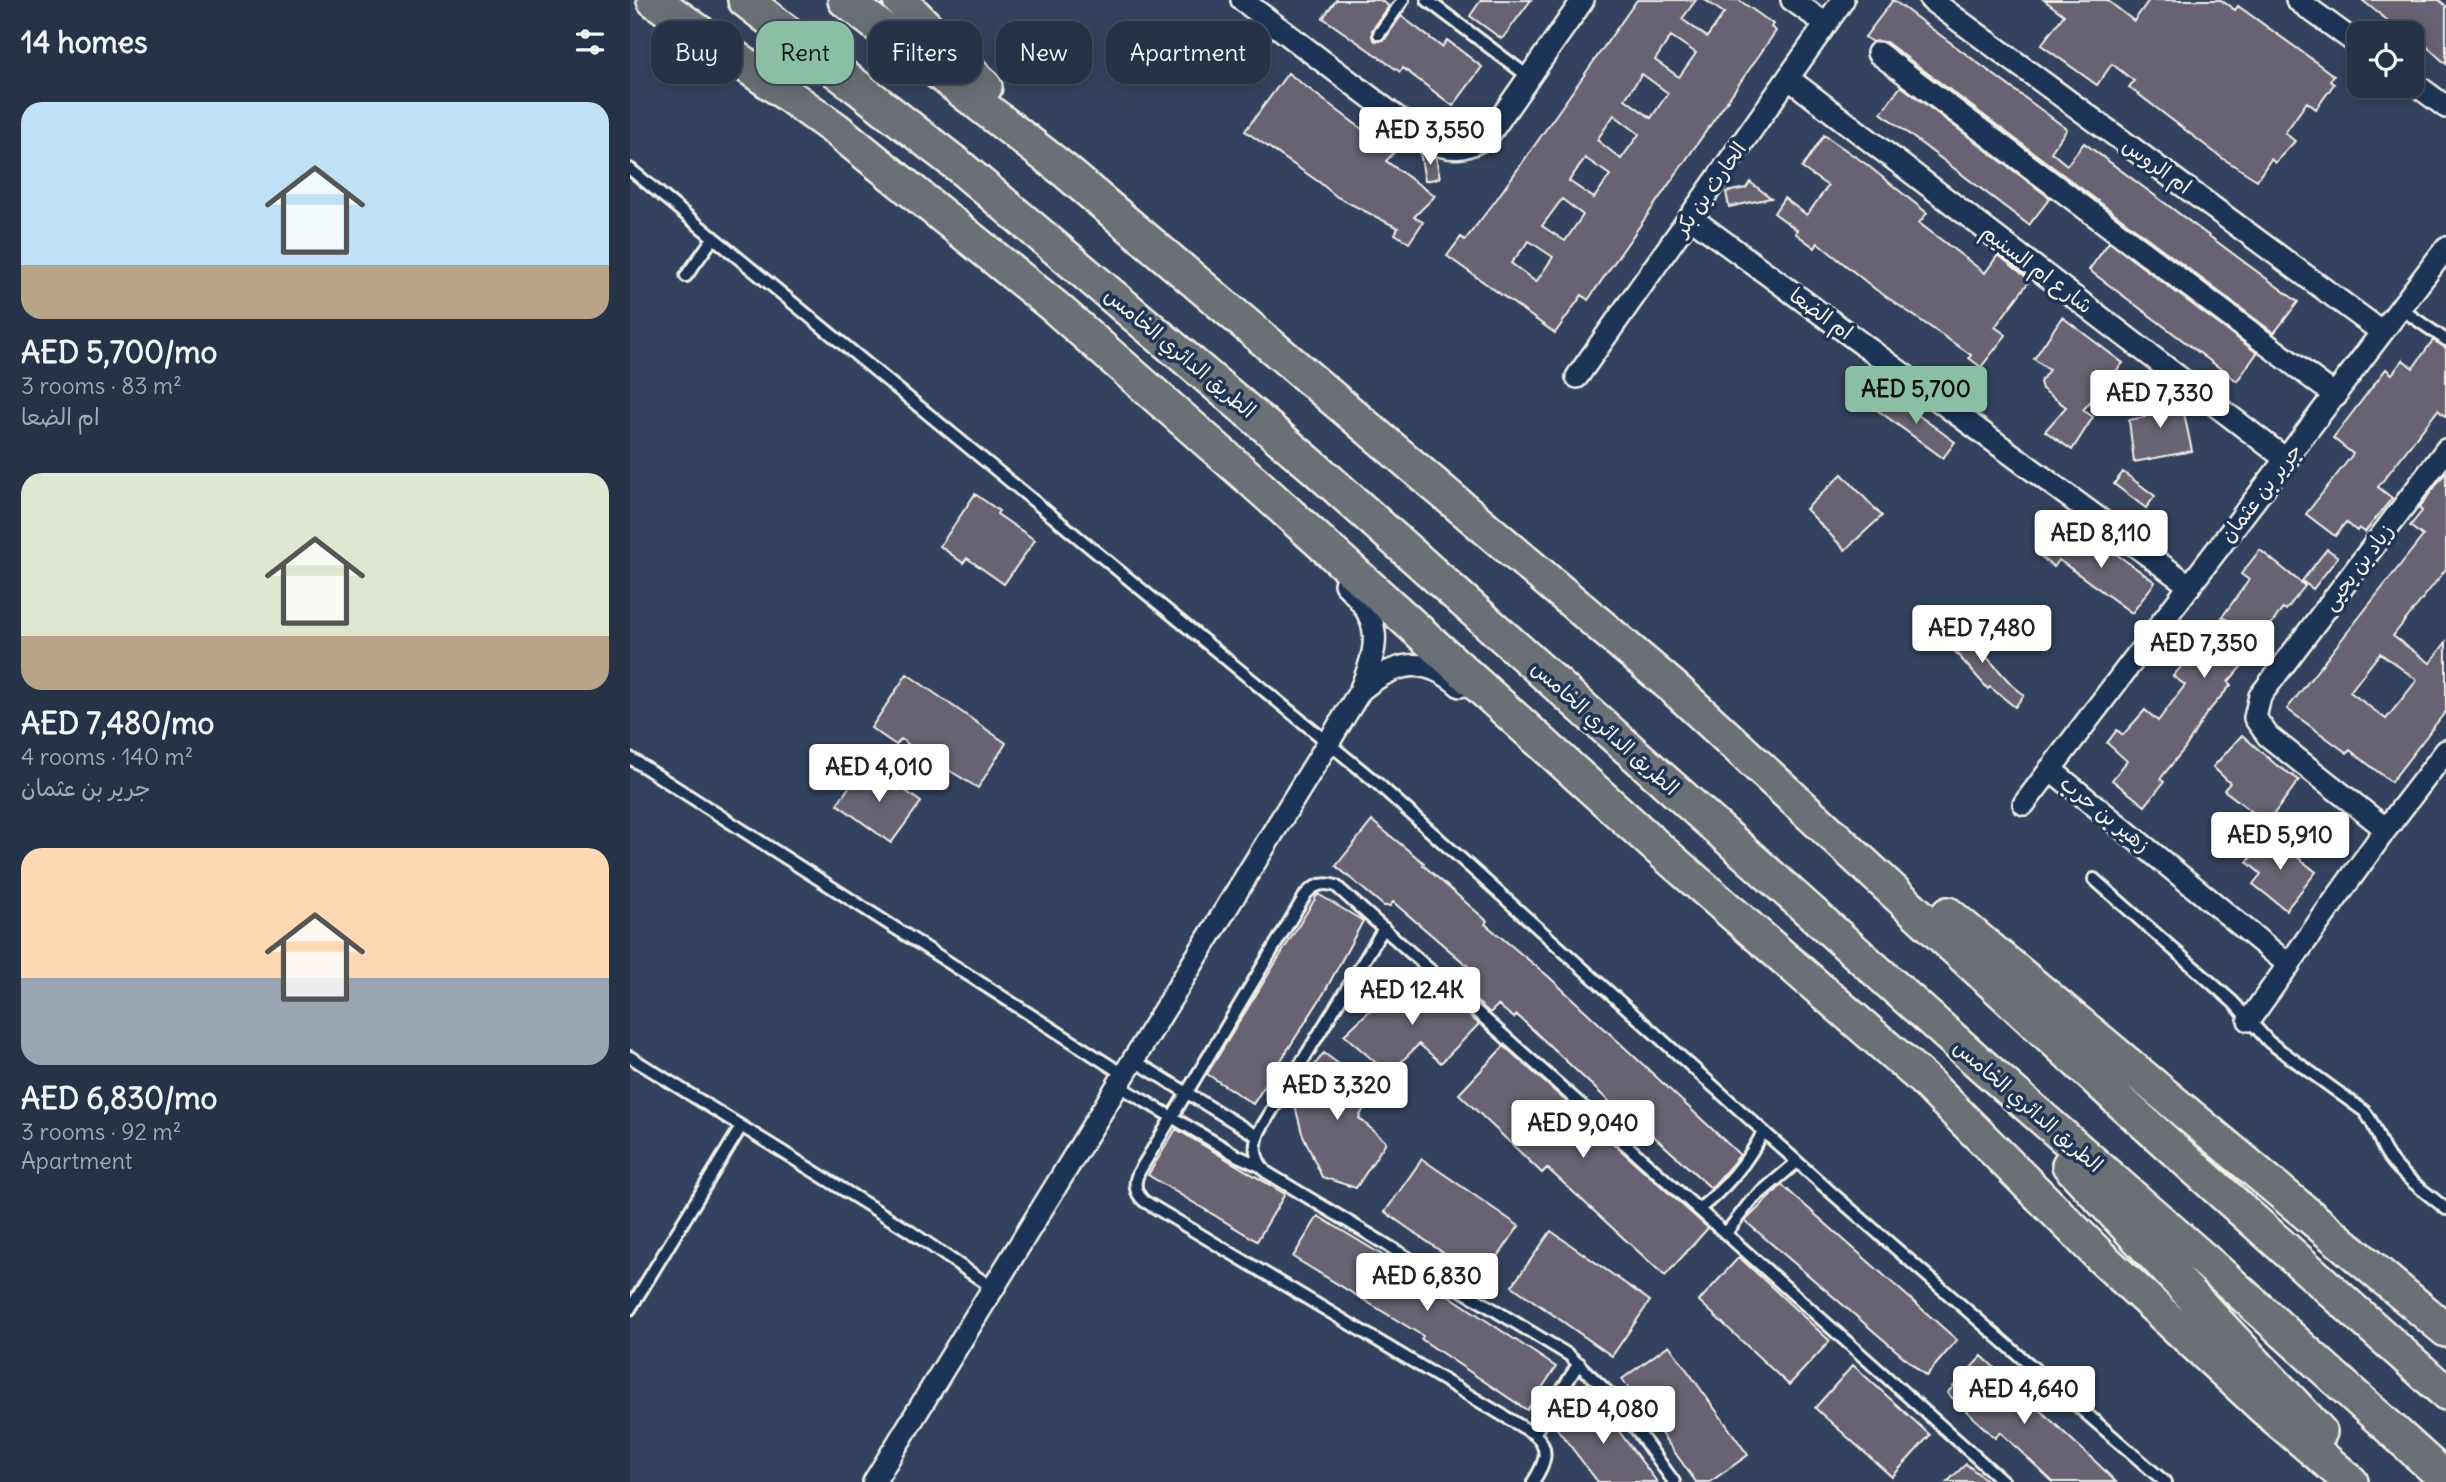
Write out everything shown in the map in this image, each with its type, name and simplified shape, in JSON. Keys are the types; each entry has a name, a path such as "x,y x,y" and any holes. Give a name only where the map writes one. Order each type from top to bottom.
{"highway":[{"path":"654,0 837,130 1055,307 1255,483 1668,857 1923,1079 2101,1256 2264,1408 2351,1482"},
{"path":"733,0 767,21"},
{"name":"الطريق الدائري الخامس","path":"745,0 772,21"},
{"path":"845,0 1064,170 1674,688 2446,1330"},
{"path":"900,0 1064,170"},
{"name":"الطريق الدائري الخامس","path":"853,84 959,166 1315,468 1985,1068 2217,1271 2446,1479"},
{"path":"1674,688 2120,1101 2446,1393"},
{"path":"1985,1068 2085,1184 2365,1482"}],"street":[{"path":"1242,0 1428,141 1446,148 1473,145 1488,136 1578,2"},
{"path":"1792,0 1826,24"},
{"name":"الحارث بن بكر","path":"1577,377 1843,0"},
{"name":"ام الروس","path":"1931,0 2382,332"},
{"path":"2297,0 2347,36"},
{"path":"1878,53 2336,396"},
{"name":"شارع ام السنيم","path":"1788,78 2287,460"},
{"path":"2424,91 2446,107"},
{"name":"ام الضعا","path":"1690,217 2190,586"},
{"name":"جرير بن عثمان","path":"2024,804 2446,248"},
{"name":"زياد بن يحيى","path":"2386,829 2268,736 2255,718 2260,696 2446,450"},
{"path":"874,1482 1360,691 1371,663 1376,643 1367,608 1283,524 1255,483"},
{"path":"1360,691 1394,667 1415,665 1440,671 1451,678 1561,779 1585,794 1612,804"},
{"path":"2249,1020 2386,829 2446,751"},
{"name":"زهير بن حرب","path":"2050,769 2289,965"}],"lane":[{"path":"1378,34 1403,0"},
{"path":"1427,0 1529,77"},
{"path":"630,169 1329,742 1763,1132 2165,1482"},
{"path":"686,276 714,237"},
{"path":"2401,309 2446,340"},
{"path":"630,758 1127,1074 1172,1116 1238,1156 1260,1166 1558,1347 1579,1363 1612,1396 1674,1482"},
{"path":"2094,879 2233,1002 2269,1042 2364,1111 2374,1123 2385,1151 2393,1162 2446,1209"},
{"path":"1533,1482 1542,1467 1546,1452 1534,1434 1139,1197 1136,1178 1172,1116 1311,889 1323,883 1336,886 1384,928 2004,1482"},
{"path":"1260,1166 1254,1152 1257,1136 1384,928"},
{"path":"630,1057 993,1288"},
{"path":"1127,1074 1186,1093 1257,1136"},
{"path":"630,1309 741,1126"},
{"path":"1699,1209 1736,1175 1763,1132"},
{"path":"1726,1233 1765,1187 1797,1162"},
{"path":"1534,1434 1579,1363"}],"building":[{"path":"1336,0 1380,0 1389,6 1372,30 1375,41 1385,39 1401,16 1442,47 1447,40 1482,67 1453,106 1403,68 1400,72 1323,18"},
{"path":"1481,0 1531,0 1502,39 1470,16"},
{"path":"1637,0 1696,0 1682,19 1707,37 1724,13 1705,0 1739,0 1773,24 1771,27 1776,31 1588,300 1582,295 1555,333 1447,256 1461,237 1465,240","holes":["1671,36 1696,53 1679,77 1655,60","1642,74 1668,93 1651,118 1625,99","1614,115 1639,134 1621,159 1597,140","1585,158 1610,175 1594,198 1569,181","1562,199 1583,215 1565,241 1542,226","1529,241 1553,257 1536,282 1511,263"]},
{"path":"1893,0 2067,129 2051,152 2067,165 2084,143 2298,302 2274,333 1886,42 1872,42 1865,37"},
{"path":"2044,0 2107,0 2134,21 2149,0 2221,0 2235,10 2238,6 2309,57 2334,76 2330,81 2334,84 2316,109 2307,102 2285,133 2295,141 2275,163 2271,159 2257,180 2222,158 2129,87 2134,81 2112,64 2097,85 2041,45 2064,15"},
{"path":"2362,0 2439,0 2446,6 2446,64 2424,44 2424,21 2388,21"},
{"path":"1288,73 1362,129 1374,116 1405,141 1386,161 1435,196 1414,217 1423,222 1409,243 1395,234 1398,228 1337,197 1245,131"},
{"path":"1901,86 2050,198 2029,225 1881,113"},
{"path":"1824,135 1866,164 1927,213 1919,223 1985,273 1998,255 2030,280 1995,327 2006,335 1981,367 1969,358 1971,355 1875,289 1818,243 1815,248 1774,213 1784,198 1807,215 1828,186 1802,168"},
{"path":"1420,152 1436,158 1440,178 1425,181"},
{"path":"1750,182 1771,198 1729,207 1726,192 1746,188"},
{"path":"2109,242 2257,353 2237,381 2089,270"},
{"path":"2062,317 2123,363 2083,410 2093,417 2072,450 2045,431 2066,407 2042,389 2040,382 2049,370 2034,359"},
{"path":"2433,340 2446,348 2446,417 2438,410 2378,487 2392,498 2365,532 2359,528 2357,531 2346,522 2335,536 2306,514 2353,454 2333,438 2386,369 2392,374 2403,360 2413,368"},
{"path":"1888,393 1955,442 1943,458 1876,409"},
{"path":"2180,394 2192,451 2134,462 2129,420 2145,417 2142,401"},
{"path":"2123,472 2155,496 2146,508 2114,484"},
{"path":"2446,472 2446,569 2393,636 2430,663 2446,642 2446,711 2391,782 2350,750 2347,753 2287,709 2423,536 2410,526 2422,511 2419,508","holes":["2380,653 2417,680 2386,719 2350,692"]},
{"path":"1842,474 1882,516 1845,550 1806,509"},
{"path":"975,494 999,511 997,514 1035,540 1004,584 967,558 963,563 940,546"},
{"path":"2056,533 2077,550 2088,534 2155,582 2132,613 2059,560 2054,567 2039,555"},
{"path":"2327,549 2338,557 2313,589 2302,581"},
{"path":"2260,550 2305,586 2286,610 2283,608 2253,653 2228,682 2231,685 2206,714 2185,748 2160,779 2164,782 2145,806 2112,780 2127,761 2107,743 2117,730 2123,735 2145,710 2158,721 2185,685 2173,676 2193,653 2198,657 2229,621 2222,617 2249,580 2241,574"},
{"path":"1957,624 2024,695 2015,707 1990,687 1988,689 1942,637"},
{"path":"907,674 1006,743 978,788 936,764 901,739 896,745 871,728"},
{"path":"2242,735 2275,764 2299,780 2267,823 2224,790 2230,783 2213,767"},
{"path":"865,765 898,790 900,787 921,802 891,843 837,804"},
{"path":"1372,821 1424,863 1423,865 1487,921 1485,924 1548,976 1740,1155 1711,1188 1617,1103 1614,1106 1517,1015 1514,1018 1498,1005 1490,1013 1457,984 1470,968 1393,902 1390,906 1384,906 1336,866"},
{"path":"2270,835 2316,872 2286,910 2253,884 2261,874 2247,862"},
{"path":"1318,894 1363,921 1324,993 1253,1104 1207,1074"},
{"path":"1436,986 1479,1024 1441,1063 1419,1044 1389,1074 1344,1035 1385,996"},
{"path":"1504,1046 1708,1228 1665,1276 1547,1168 1542,1173 1459,1094"},
{"path":"1324,1053 1373,1089 1359,1118 1386,1142 1356,1188 1322,1177 1302,1133 1292,1094"},
{"path":"1176,1129 1285,1194 1257,1241 1148,1175"},
{"path":"1422,1159 1519,1226 1482,1280 1385,1212"},
{"path":"1782,1185 1957,1340 1926,1376 1745,1221"},
{"path":"1318,1216 1445,1293 1556,1367 1527,1410 1421,1339 1423,1336 1293,1257"},
{"path":"1551,1231 1650,1301 1612,1356 1512,1286"},
{"path":"1739,1257 1830,1341 1789,1385 1699,1301"},
{"path":"1669,1345 1748,1455 1710,1482 1696,1482 1622,1379"},
{"path":"1982,1356 2116,1482 2053,1482 2000,1432 1995,1438 1947,1393"},
{"path":"1853,1365 1930,1435 1892,1477 1815,1408"},
{"path":"1594,1398 1657,1482 1598,1482 1555,1426"},
{"path":"1966,1464 1989,1482 1947,1482"}]}
